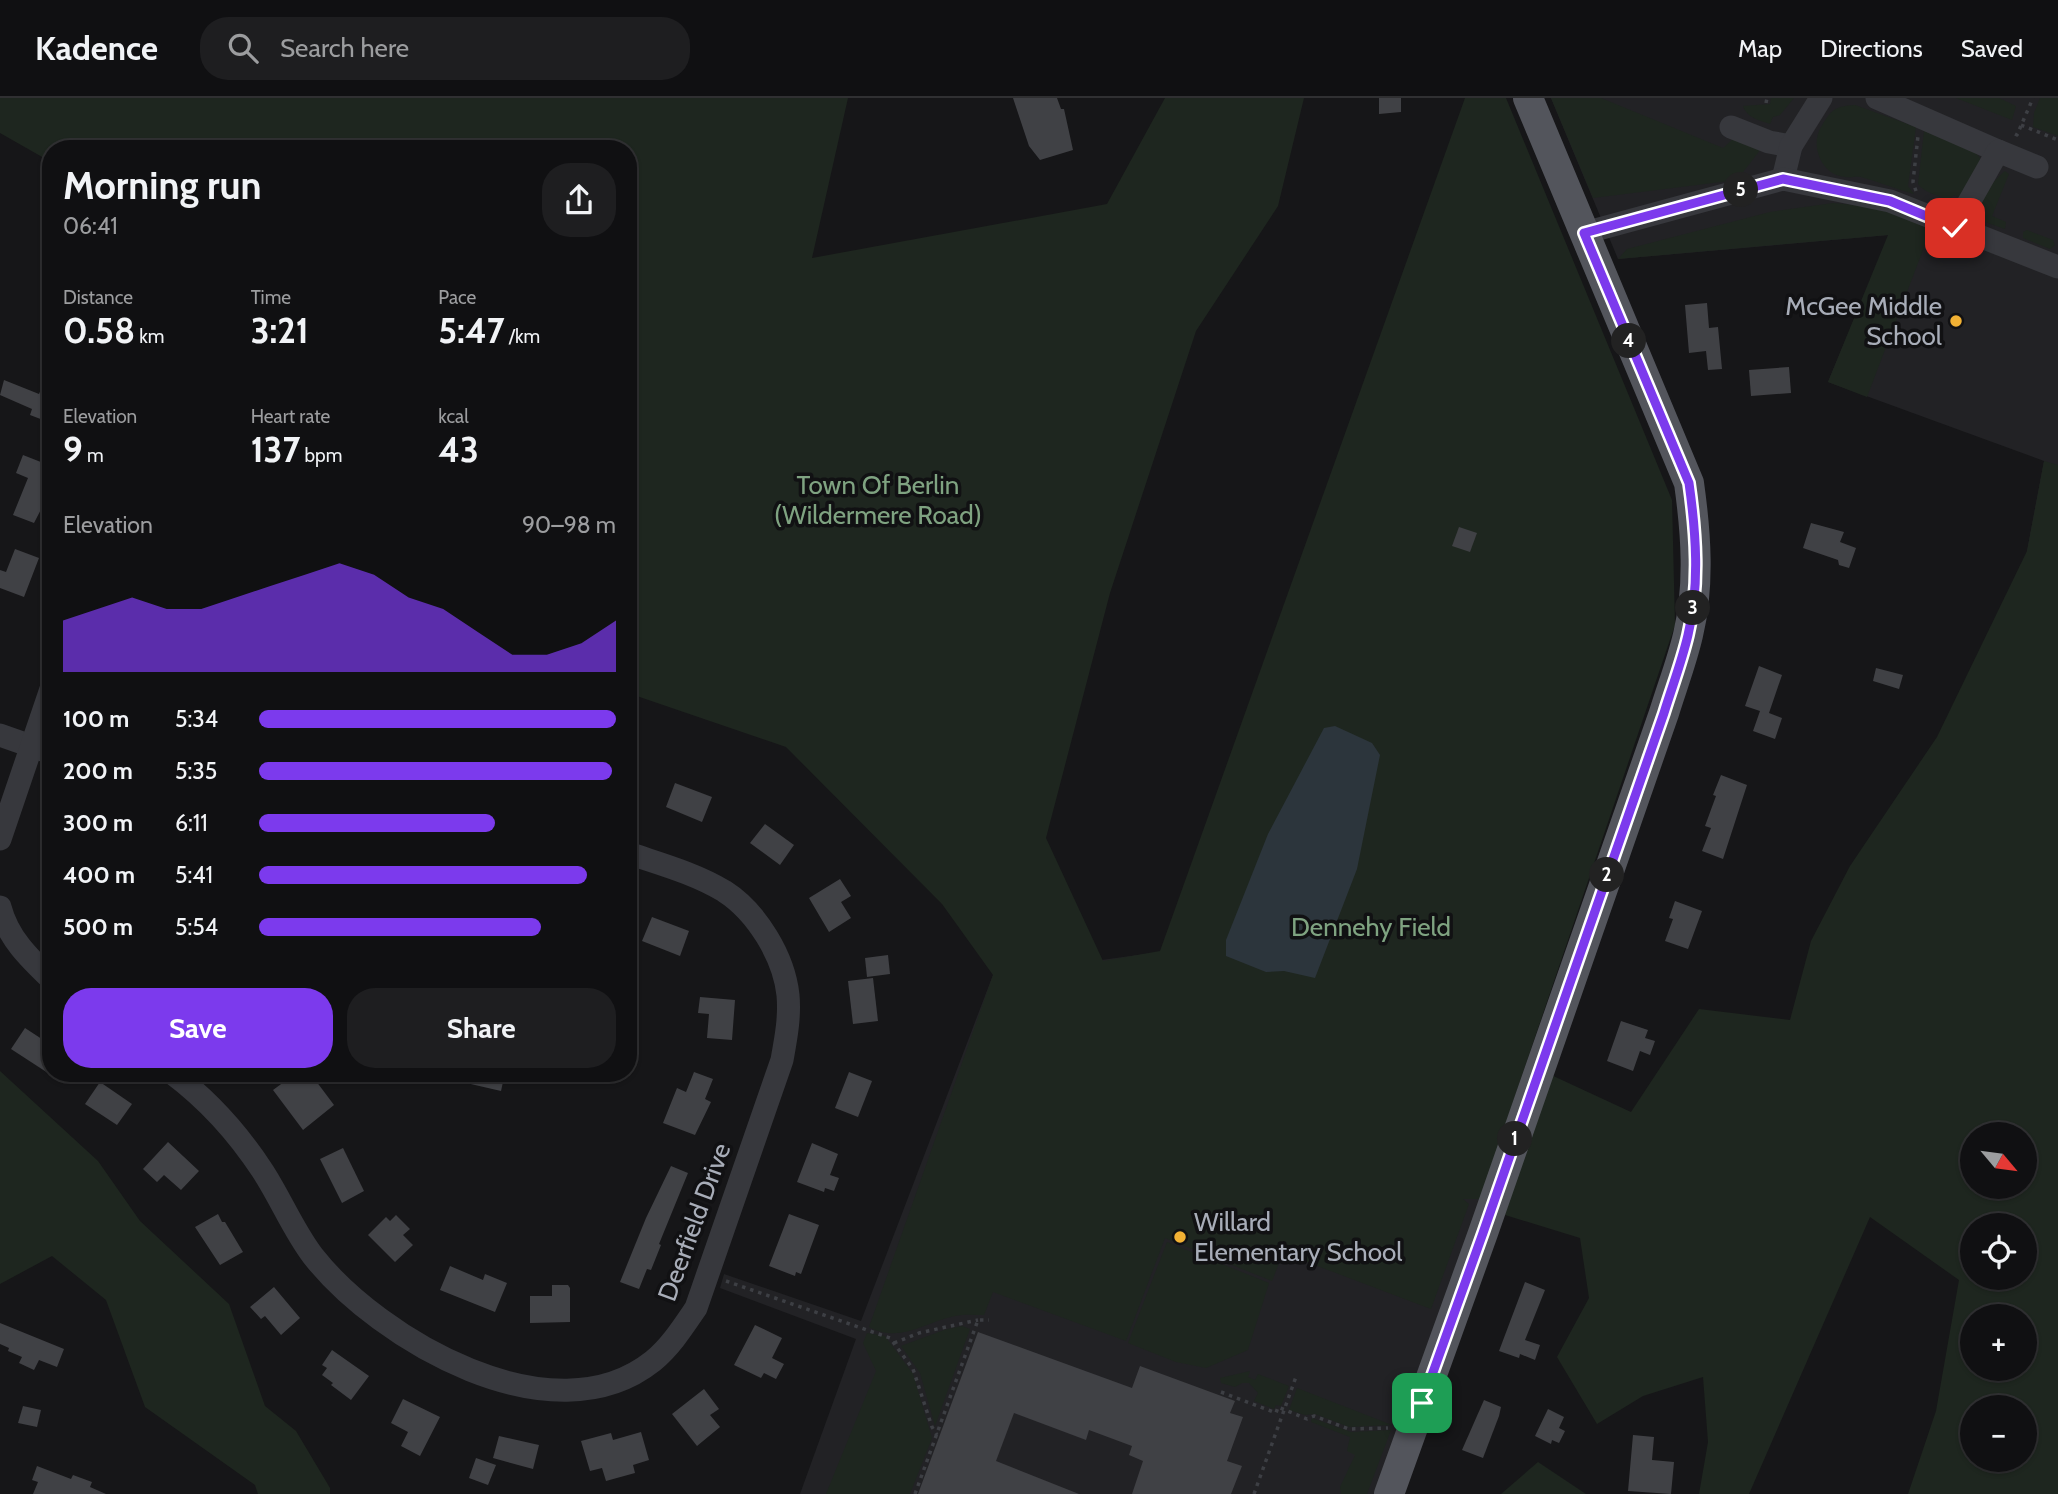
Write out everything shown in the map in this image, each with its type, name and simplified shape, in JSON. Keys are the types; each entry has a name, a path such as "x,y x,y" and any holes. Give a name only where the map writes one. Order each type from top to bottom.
{"main road":[{"path":"1389,1494 1664,713 1688,635 1695,597 1695,527 1689,483 1528,98"}],"street":[{"path":"1783,179 1791,146 1821,98"},
{"path":"1877,98 1920,117 2002,141 2037,167"},
{"path":"1731,127 1769,142 1791,146"},
{"path":"1955,228 2002,141"},
{"path":"1584,233 1783,179 1890,201 2058,267"},
{"path":"0,735 41,749 0,839"},
{"name":"Deerfield Drive","path":"184,1082 200,1094 233,1129 262,1170 312,1255 349,1295 386,1325 425,1349 463,1367 503,1381 552,1392 589,1388 622,1379 652,1362 677,1338 696,1308 782,1060 788,1026 788,993 779,963 764,933 747,911 726,893 697,877 637,856"},
{"path":"0,907 4,921 22,952 42,971"}],"path":[{"path":"2002,141 2017,135 2033,98"},
{"path":"1920,117 1913,182 1916,192 1926,196"},
{"path":"2021,125 2058,140"},
{"path":"726,1281 884,1335 894,1343 913,1369 937,1435"},
{"path":"915,1494 978,1320"},
{"path":"894,1343 956,1323 989,1320"},
{"path":"1254,1494 1297,1374"},
{"path":"1221,1392 1276,1413 1278,1408 1307,1419 1314,1416 1349,1429 1393,1428"}],"shaded area":[{"name":"McGee Middle School","path":"1551,98 2058,98 2058,561 2027,551 2044,461 1828,382 1889,235 1618,259"},
{"path":"1335,726 1372,743 1380,755 1357,869 1315,978 1284,971 1266,972 1226,956 1226,940 1268,834 1324,728"},
{"name":"Willard Elementary School","path":"1160,952 1397,1195 1480,1199 1374,1494 800,1494 856,1339 720,1288 724,1274 861,1321 993,975"}],"green space":[{"path":"0,98 848,98 812,258 1107,204 1165,98 1304,98 1278,206 1196,331 1110,593 1046,838 1103,961 1160,951 1465,98 1506,98 1672,500 1675,625 1480,1199 1463,1199 1469,1204 1431,1309 1283,1253 1272,1281 1165,1238 1126,1341 993,1292 984,1315 955,1316 902,1333 880,1332 869,1327 993,975 942,904 786,747 637,696 637,140 42,140 42,157 0,133"},
{"path":"1551,98 1601,98 1723,148 1733,139 1761,149 1737,180 1593,198"},
{"path":"1771,98 1794,98 1780,115 1773,117 1770,124 1750,116 1743,106 1770,104"},
{"path":"1956,98 1999,98 2016,106 2012,120"},
{"path":"2040,98 2058,98 2058,136 2033,127 2034,113"},
{"path":"1855,105 1916,127 1908,186 1914,194 1861,177 1837,175 1824,165 1817,150 1821,127 1834,110"},
{"path":"1924,131 1975,152 1980,158 1982,168 1962,200 1955,195 1948,199 1936,195 1918,184"},
{"path":"2005,171 2009,174 1992,216 2006,222 2005,229 1985,222 1981,209 1990,187"},
{"path":"1833,203 1867,206 1928,224 1931,229 1867,397 1828,382 1888,235 1618,259 1627,249 1770,212"},
{"path":"2027,230 2053,240 2055,245 2050,249 2023,238 2023,232"},
{"path":"2044,461 2058,465 2058,1494 1908,1494 1936,1411 1959,1280 1870,1217 1749,1494 1699,1494 1708,1442 1703,1377 1643,1396 1597,1424 1557,1357 1589,1298 1580,1238 1505,1215 1549,1074 1631,1112 1699,1009 1790,1020 1811,941 1850,866 1937,737 2027,551"},
{"path":"0,1071 98,1161 140,1221 229,1304 265,1406 296,1431 330,1488 330,1494 258,1494 255,1485 145,1407 106,1300 52,1256 0,1284"},
{"path":"1167,1242 1269,1283 1248,1350 1206,1368 1176,1362 1128,1343"},
{"path":"962,1326 970,1329 935,1426 920,1373 901,1346"},
{"path":"867,1333 885,1336 913,1374 932,1438 910,1494 826,1494 876,1371 863,1343"},
{"path":"1250,1371 1248,1377 1255,1380 1258,1374 1289,1386 1281,1406 1276,1405 1274,1409 1254,1401 1258,1393 1249,1383 1235,1387 1221,1383 1220,1378"},
{"path":"1297,1388 1392,1425 1349,1427 1315,1414 1305,1415 1289,1410"},
{"path":"1312,1418 1351,1432 1391,1430 1367,1494 1341,1494 1340,1487 1355,1455 1347,1451 1350,1437 1311,1422"},
{"path":"1538,1462 1586,1494 1501,1494"}],"building":[{"path":"1013,98 1057,98 1061,109 1064,109 1073,150 1040,160 1029,146"},
{"path":"1379,98 1401,98 1401,112 1379,114"},
{"path":"1707,303 1709,328 1718,327 1722,369 1708,370 1706,351 1689,353 1685,305"},
{"path":"1789,367 1791,393 1751,396 1749,370"},
{"path":"4,380 39,394 42,387 42,420 30,415 32,409 0,395"},
{"path":"23,455 42,462 42,507 34,523 13,515 28,478 16,473"},
{"path":"1811,523 1844,532 1840,542 1856,548 1849,568 1839,565 1838,560 1803,548"},
{"path":"1459,527 1477,533 1470,552 1452,546"},
{"path":"15,549 39,558 24,597 0,588 0,570 6,572"},
{"path":"1759,666 1782,675 1769,713 1782,718 1775,739 1753,731 1760,711 1745,706"},
{"path":"1876,668 1903,675 1899,689 1873,681"},
{"path":"1721,775 1747,785 1723,859 1702,851 1711,828 1705,826"},
{"path":"675,783 712,797 702,822 666,807"},
{"path":"765,824 794,845 780,865 750,843"},
{"path":"840,879 851,896 841,902 851,918 829,932 809,898"},
{"path":"1675,901 1702,911 1688,949 1665,941 1673,919 1669,918"},
{"path":"652,917 689,931 680,956 642,941"},
{"path":"888,955 890,974 867,977 865,958"},
{"path":"873,978 878,1021 853,1024 848,981"},
{"path":"700,997 735,1000 732,1040 707,1038 709,1014 698,1013"},
{"path":"1621,1021 1648,1030 1645,1038 1655,1041 1650,1055 1640,1051 1633,1071 1607,1061"},
{"path":"25,1028 42,1039 42,1069 11,1049"},
{"path":"694,1072 713,1079 705,1099 711,1102 695,1135 663,1123 677,1088 686,1092"},
{"path":"849,1072 872,1081 858,1117 835,1108"},
{"path":"100,1082 132,1104 117,1125 85,1104"},
{"path":"284,1082 317,1082 334,1105 303,1130 273,1090"},
{"path":"462,1082 503,1082 501,1091"},
{"path":"168,1142 199,1171 181,1190 164,1175 157,1182 143,1169"},
{"path":"812,1143 838,1154 830,1175 839,1178 834,1191 825,1188 824,1192 797,1182"},
{"path":"343,1148 364,1191 342,1203 320,1159"},
{"path":"671,1166 688,1173 651,1270 647,1269 639,1289 620,1282"},
{"path":"218,1214 243,1252 220,1265 195,1227"},
{"path":"789,1214 819,1225 801,1274 796,1272 795,1276 769,1266"},
{"path":"396,1215 410,1229 403,1235 413,1245 395,1262 368,1235 386,1217 390,1221"},
{"path":"450,1266 483,1280 485,1274 507,1283 495,1312 440,1290"},
{"path":"1525,1282 1545,1290 1525,1340 1540,1345 1535,1360 1520,1354 1519,1358 1499,1351"},
{"path":"552,1285 568,1285 570,1288 570,1322 530,1323 530,1296 552,1296"},
{"path":"274,1287 300,1318 281,1335 265,1316 261,1319 250,1307"},
{"path":"0,1323 64,1349 57,1367 39,1360 34,1370 19,1363 22,1357 0,1344"},
{"path":"755,1325 782,1338 772,1358 784,1364 776,1379 764,1373 761,1378 734,1365"},
{"path":"978,1332 1132,1388 1140,1366 1235,1401 1230,1413 1243,1417 1227,1461 1242,1466 1231,1494 1132,1494 1143,1461 1129,1455 1132,1446 1089,1430 1086,1440 1014,1413 996,1461 1079,1494 918,1494"},
{"path":"332,1350 369,1376 351,1400 322,1375 327,1368 322,1365"},
{"path":"704,1389 719,1409 710,1415 720,1427 697,1446 672,1414"},
{"path":"403,1399 440,1417 420,1456 401,1446 408,1432 391,1423"},
{"path":"1484,1400 1501,1407 1483,1458 1462,1450"},
{"path":"23,1406 41,1410 37,1427 18,1423"},
{"path":"1548,1409 1564,1417 1559,1428 1565,1431 1559,1443 1552,1440 1551,1444 1535,1436"},
{"path":"641,1432 649,1460 633,1465 635,1473 606,1481 602,1468 590,1471 581,1441 611,1433 613,1440"},
{"path":"1633,1435 1654,1437 1652,1460 1674,1462 1671,1494 1628,1491"},
{"path":"499,1436 539,1445 533,1469 493,1458"},
{"path":"476,1458 496,1465 488,1485 469,1478"},
{"path":"37,1466 71,1479 73,1475 92,1482 90,1487 106,1494 33,1494 38,1482 32,1480"}],"place":[{"name":"McGee Middle School","path":"1956,321"},
{"name":"Willard Elementary School","path":"1180,1237"}],"route":[{"path":"1422,1403 1664,713 1688,635 1695,597 1695,527 1689,483 1584,233 1783,179 1890,201 1955,228"}],"park label":[{"name":"Town Of Berlin (Wildermere Road)","path":"878,500"},
{"name":"Dennehy Field","path":"1371,927"}]}
